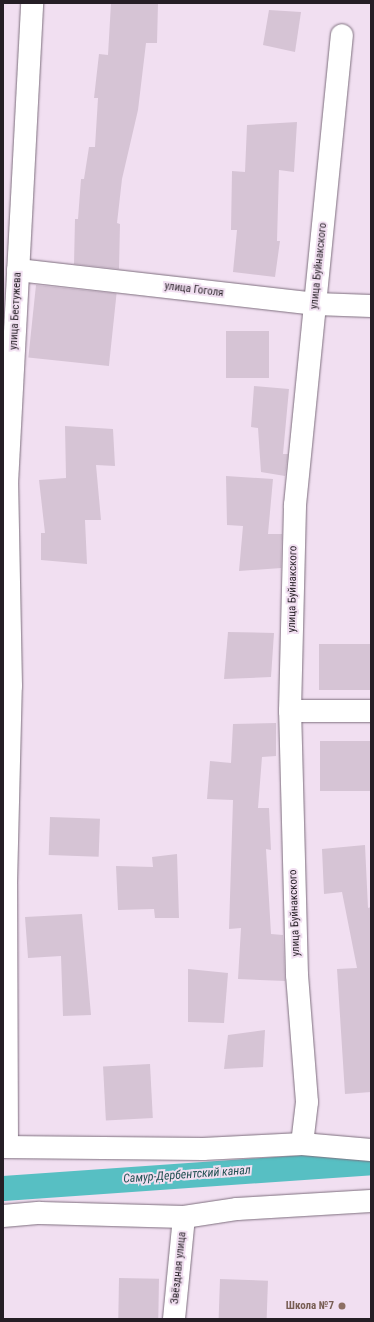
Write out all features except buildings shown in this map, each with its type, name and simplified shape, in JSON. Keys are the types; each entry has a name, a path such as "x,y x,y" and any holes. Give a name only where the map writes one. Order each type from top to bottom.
{"street":[{"name":"улица Бестужева","path":"5,1147 6,884 11,686 7,484 32,3"},
{"name":"улица Буйнакского","path":"302,1144 307,1102 297,967 290,711 295,505 342,35"},
{"name":"улица Гоголя","path":"18,270 316,304 371,306"},
{"path":"290,711 371,711"},
{"path":"5,1147 203,1149 302,1144 371,1150"},
{"path":"3,1216 40,1213 184,1217 237,1209 371,1201"},
{"name":"Звёздная улица","path":"174,1319 184,1217"}],"waterway":[{"name":"Самур-Дербентский канал","path":"3,1188 371,1162"}],"place":[{"name":"Школа №7","path":"342,1306"}]}
